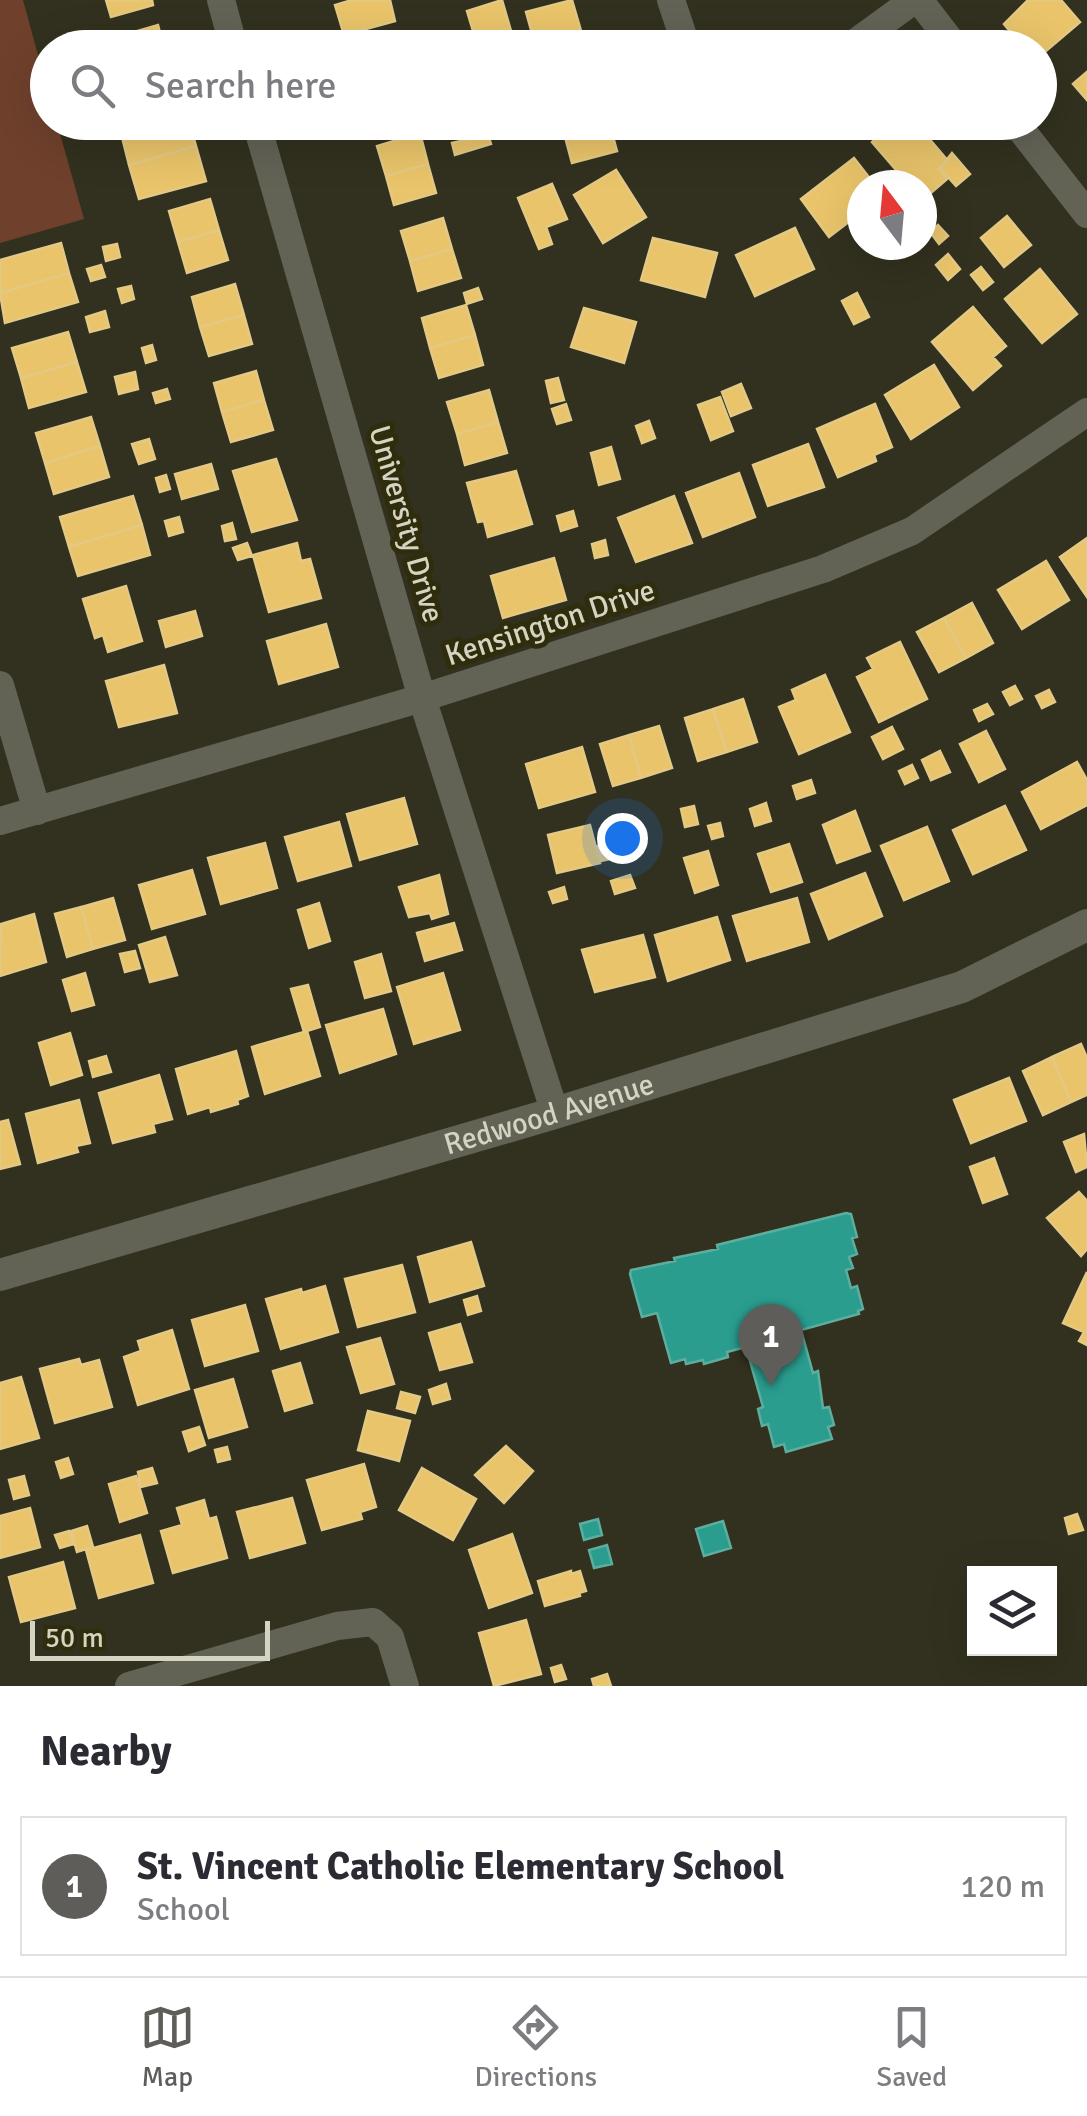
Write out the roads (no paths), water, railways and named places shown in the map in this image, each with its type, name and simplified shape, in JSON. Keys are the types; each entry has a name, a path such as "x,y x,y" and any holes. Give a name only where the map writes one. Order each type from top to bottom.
{"street":[{"path":"221,0 229,30"},
{"path":"671,0 680,30"},
{"path":"874,30 916,0 941,30"},
{"name":"University Drive","path":"261,140 422,698 555,1112"},
{"path":"1029,140 1087,214"},
{"name":"Kensington Drive","path":"0,821 422,698 824,570 912,532 1087,412"},
{"path":"0,685 37,811"},
{"name":"Redwood Avenue","path":"0,1275 962,988 1087,925"},
{"path":"129,1686 336,1626 372,1622 390,1638 405,1686"}],"place":[{"name":"St. Vincent Catholic Elementary School","path":"771,1386"}]}
